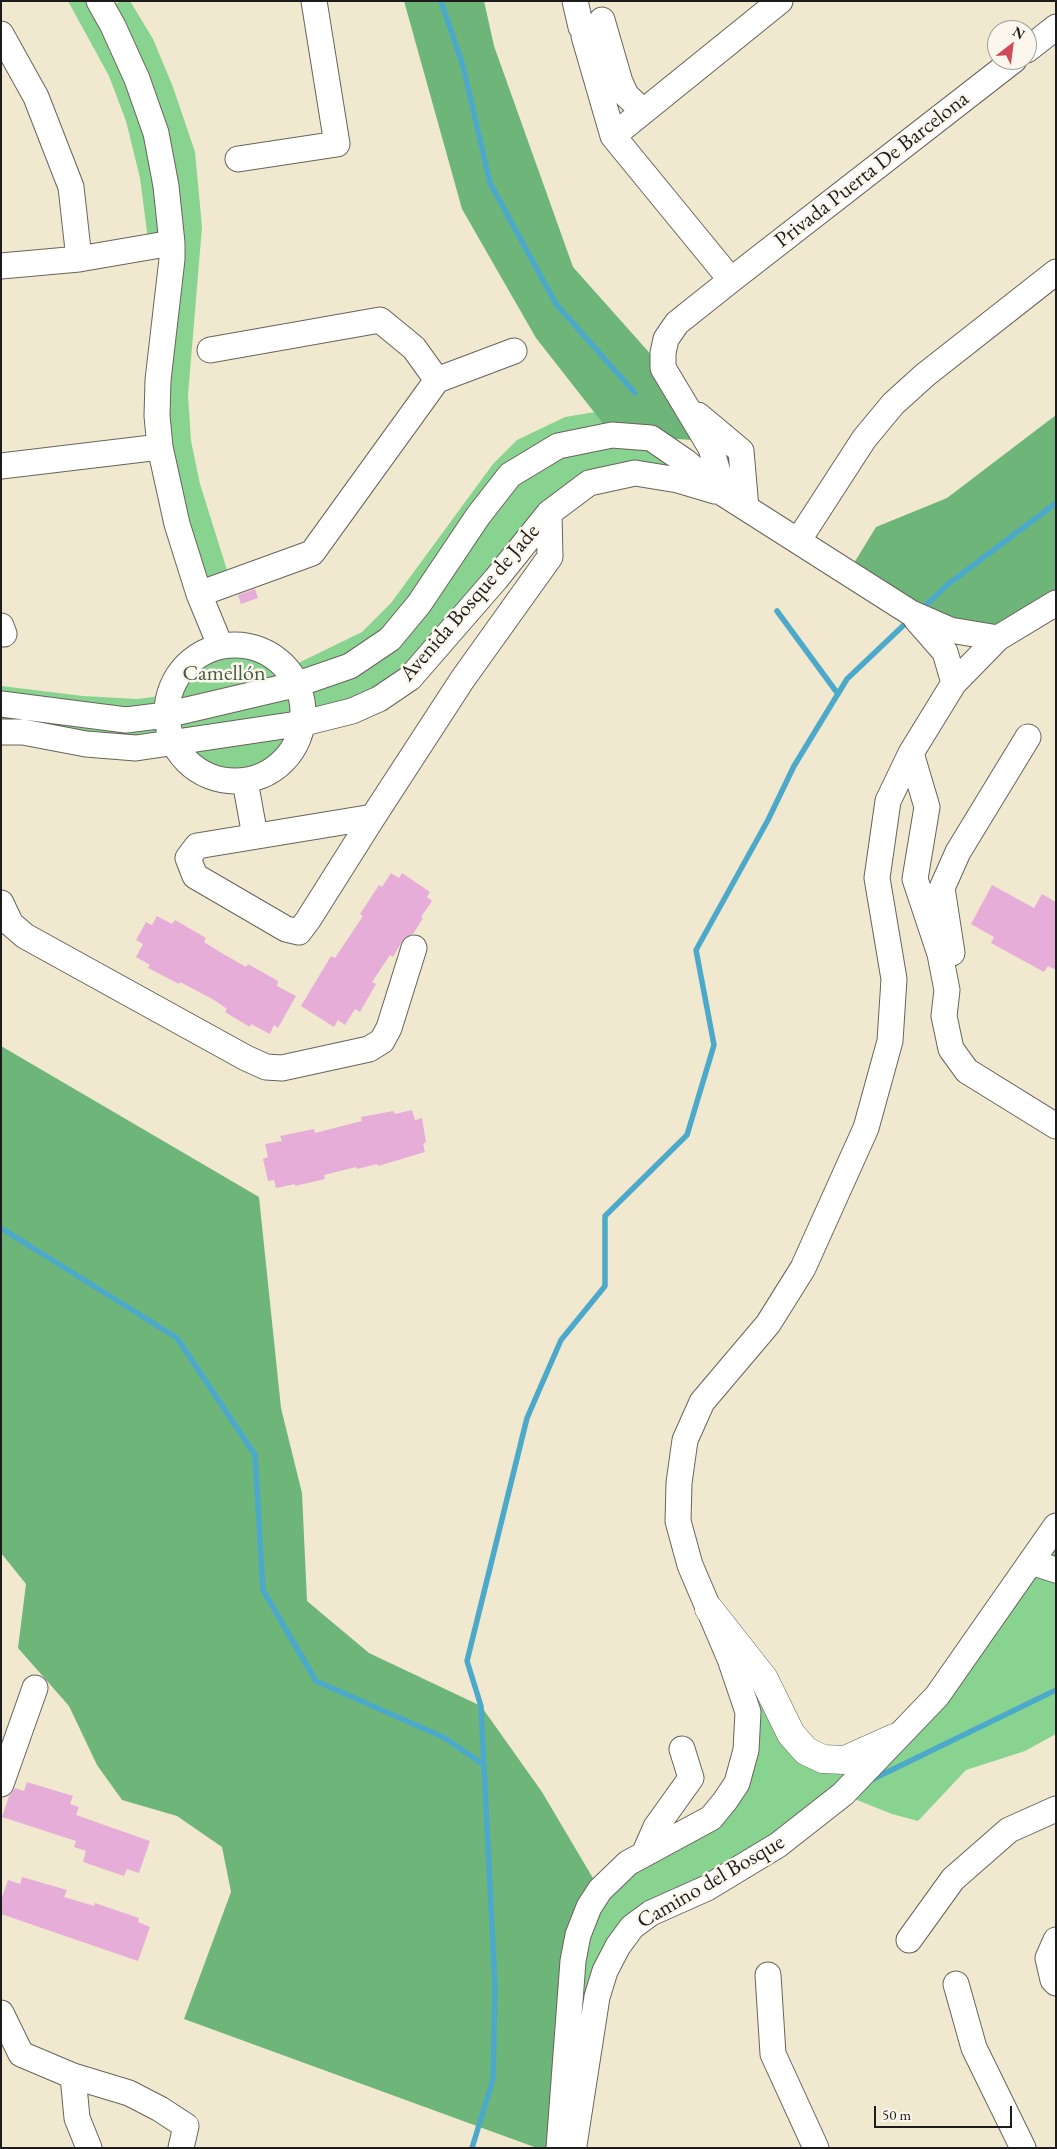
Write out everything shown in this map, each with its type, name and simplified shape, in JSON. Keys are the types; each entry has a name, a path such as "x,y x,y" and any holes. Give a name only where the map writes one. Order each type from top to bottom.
{"main road":[{"path":"708,1609 764,1679 791,1734 806,1751 823,1759 845,1760 894,1738"}],"street":[{"path":"238,159 337,144 314,1"},
{"path":"613,136 780,1"},
{"path":"108,4 156,133 166,186 172,260 157,399 160,447 177,524 199,594 220,645"},
{"path":"588,13 626,95 643,111"},
{"path":"588,13 613,136 731,280"},
{"path":"1037,42 1056,27"},
{"path":"1,34 36,97 71,188 79,259"},
{"name":"Privada Puerta De Barcelona","path":"746,508 741,451 685,404 663,368 663,352 666,339 677,323 1001,70"},
{"path":"1,266 79,259 172,243"},
{"path":"798,541 864,439 892,404 925,375 1056,272"},
{"path":"210,350 380,320 414,348 437,380"},
{"path":"199,594 312,553 437,380 514,351"},
{"name":"Privada Puerta De Barcelona","path":"685,404 693,440 724,494"},
{"name":"Avenida Bosque de Jade","path":"1,704 126,720 166,716 298,684 350,666 390,639 419,604 478,516 510,475 558,446 612,434 651,438 686,462 724,494 911,613 950,630 998,638"},
{"path":"1,466 160,447"},
{"name":"Avenida Bosque de Jade","path":"1,732 24,732 86,744 136,748 304,723 352,710 379,699 410,678 496,579 548,513 589,483 635,473 678,480 724,494"},
{"path":"373,816 197,846 188,858 195,876 286,929 299,932 462,680 550,557 548,513"},
{"path":"559,2148 573,1961 578,1935 589,1906 600,1890 628,1863 645,1852 711,1818 737,1783 746,1750 748,1712 730,1659 690,1566 678,1521 679,1483 686,1440 702,1402 768,1324 803,1268 866,1128 890,1042 894,979 878,878 888,801 912,753 954,683 998,638 1056,603"},
{"name":"Avenida Bosque de Jade","path":"911,613 945,652 954,683"},
{"path":"220,645 251,646 279,660 288,668 298,684 304,723 290,755 263,776 245,781 229,781 196,770 173,743 166,716 168,695 172,684 191,659 220,645"},
{"path":"1028,737 958,852 942,888 953,961 944,1016 951,1049 967,1071 1056,1126"},
{"path":"912,753 927,806 915,879 940,954 947,990"},
{"path":"245,781 255,836"},
{"path":"1,902 11,924 25,936 238,1054 266,1067 282,1068 330,1058 369,1049 382,1041 390,1028 414,948"},
{"name":"Camino del Bosque","path":"573,2148 597,1997 618,1946 632,1927 651,1913 708,1888 778,1846 842,1794 894,1738 937,1696 1056,1526"},
{"path":"1031,1562 1056,1570"},
{"path":"1,1784 35,1688"},
{"path":"645,1852 656,1827 691,1778 682,1749"},
{"path":"909,1940 953,1880 1009,1830 1056,1809"},
{"path":"1056,1940 1048,1958 1053,1980 1056,1983"},
{"path":"768,1975 773,2054 816,2148"},
{"path":"956,1984 974,2048 1023,2148"},
{"path":"1,2013 21,2054 73,2076 129,2093 160,2109 186,2126 181,2148"},
{"path":"73,2076 77,2118 89,2148"}],"green space":[{"path":"68,1 99,1 104,10 121,1 130,1 153,39 173,87 195,152 202,227 188,395 191,441 200,484 231,583 199,594 160,447 172,243 149,247 140,178 126,121 109,76"},
{"path":"404,1 484,1 494,46 573,267 663,368 693,440 612,435 536,338 462,209"},
{"name":"Camellón","path":"595,412 612,435 686,462 678,480 589,483 410,678 304,723 290,755 263,776 245,781 229,781 196,770 173,743 1,732 1,686 83,696 137,699 168,695 172,684 191,659 220,645 251,646 279,660 288,668 362,632 391,603 493,464 517,440 565,417"},
{"path":"1056,415 1056,603 998,638 848,573 876,527 947,498"},
{"path":"1,1046 259,1197 281,1408 302,1493 307,1601 369,1653 481,1706 542,1792 600,1890 578,1935 559,2148 537,2148 184,2019 231,1892 222,1847 177,1816 122,1800 97,1765 69,1706 18,1648 26,1584 1,1553"},
{"path":"1056,1526 1056,1734 1025,1751 966,1770 918,1821 892,1814 842,1794 632,1927 560,2121 589,1907 711,1818 746,1750 730,1659 823,1759 894,1738"}],"building":[{"path":"255,589 258,598 241,604 238,595"},
{"path":"391,873 399,878 402,873 430,892 427,897 432,901 421,917 423,918 413,934 404,938 393,957 390,955 372,982 376,984 360,1012 355,1009 345,1025 338,1020 334,1027 301,1006 331,956 335,958 363,916 360,914 379,885 382,887"},
{"path":"992,885 1034,908 1042,894 1056,902 1056,970 1048,966 1044,972 991,943 994,937 971,924"},
{"path":"157,916 172,924 175,920 206,938 204,942 246,967 248,964 278,981 277,986 296,996 278,1028 274,1025 270,1034 251,1024 250,1027 225,1012 227,1009 214,1000 148,968 150,965 136,957 143,944 136,940 146,922 152,925"},
{"path":"412,1110 415,1120 422,1118 426,1142 423,1144 425,1152 378,1166 377,1164 357,1169 356,1167 324,1175 325,1179 295,1186 295,1184 276,1188 274,1180 268,1181 263,1159 268,1157 265,1144 282,1141 280,1136 314,1129 315,1133 362,1121 361,1117 393,1111 395,1114"},
{"path":"27,1782 73,1796 70,1804 79,1807 76,1815 150,1841 139,1873 127,1869 124,1876 83,1862 86,1851 74,1847 76,1841 2,1817 9,1796 15,1788 24,1791"},
{"path":"22,1877 67,1890 64,1897 94,1906 95,1903 139,1918 138,1922 150,1927 138,1961 1,1914 1,1900 8,1880 20,1884"}],"waterway":[{"path":"441,1 463,66 490,183 556,304 635,393"},
{"path":"924,607 947,585 1056,503"},
{"path":"777,611 838,694"},
{"path":"472,2148 493,2079 495,1987 481,1706 467,1661 527,1418 561,1340 605,1286 605,1216 687,1135 714,1045 696,950 768,820 794,766 847,679 907,622"},
{"path":"1,1228 177,1338 255,1455 263,1590 316,1681 445,1738 484,1765"},
{"path":"869,1781 1056,1690"}]}
